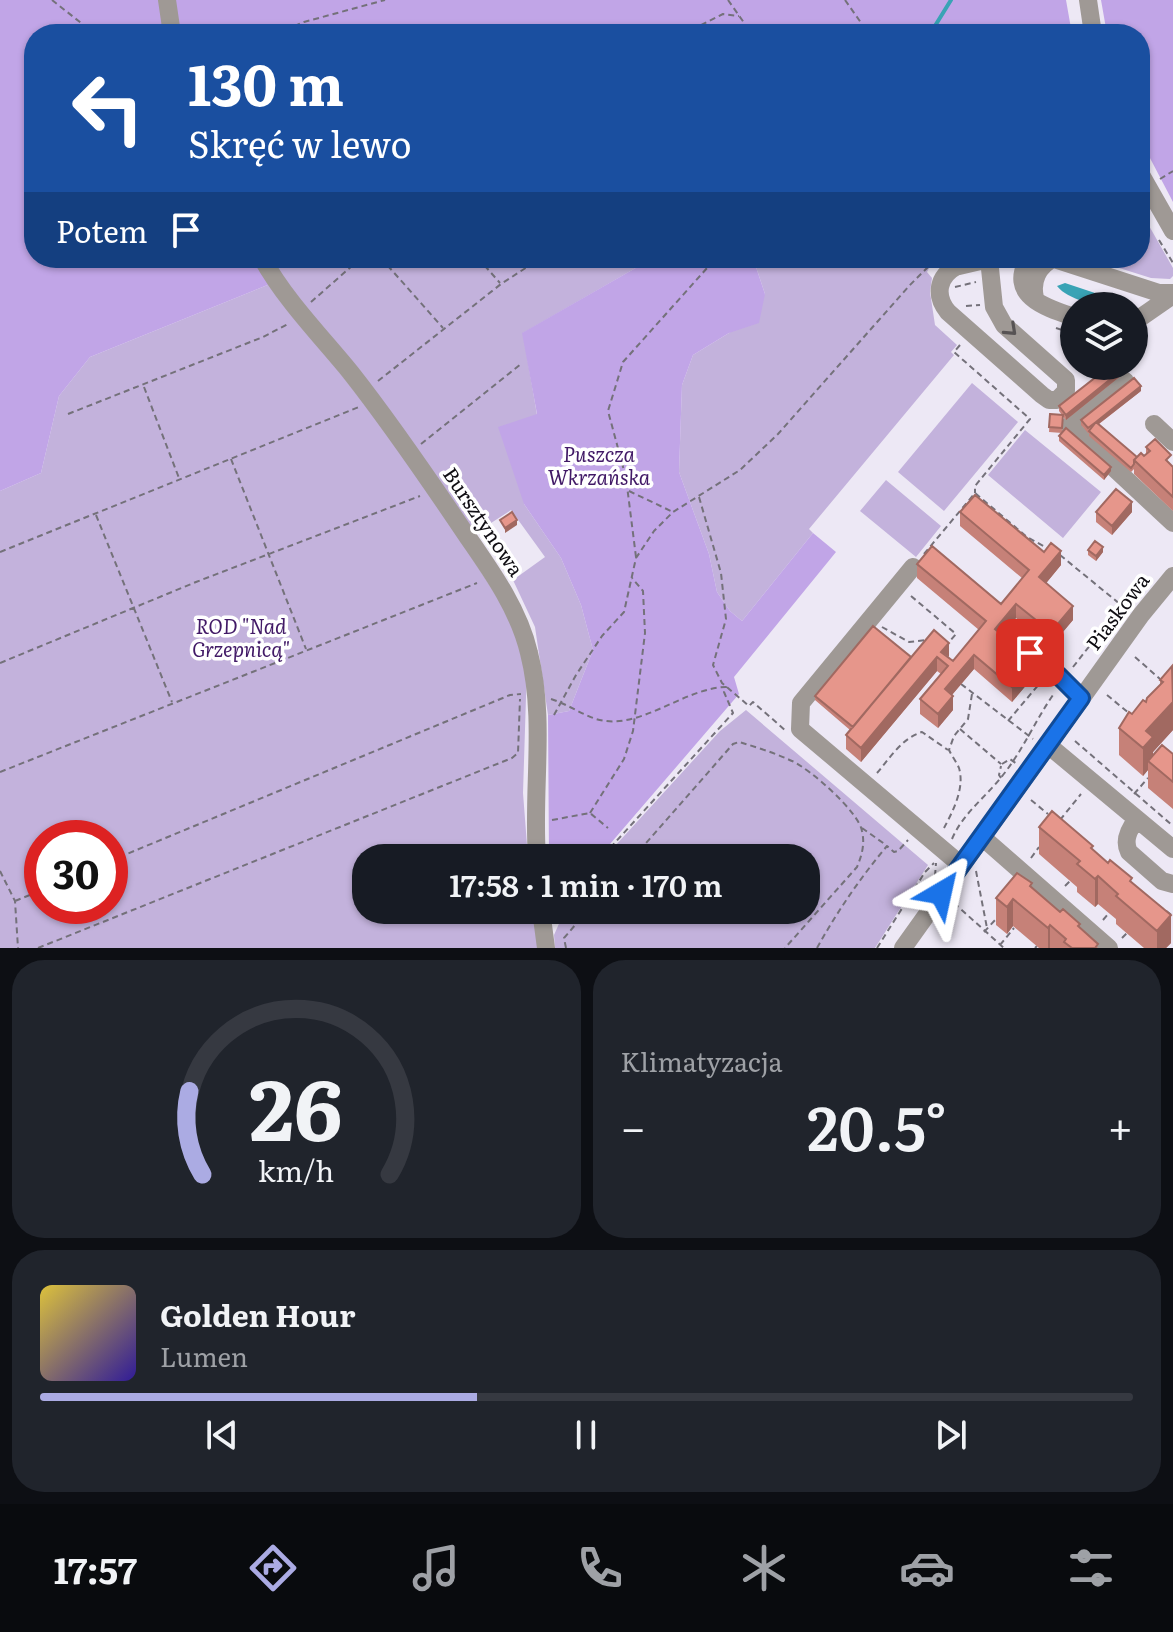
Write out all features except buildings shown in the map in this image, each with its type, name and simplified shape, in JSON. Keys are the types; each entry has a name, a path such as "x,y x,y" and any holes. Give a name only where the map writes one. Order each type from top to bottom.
{"street":[{"path":"167,0 171,24"},
{"path":"1088,0 1092,24"},
{"path":"1150,210 1173,231"},
{"name":"Bursztynowa","path":"269,268 290,301 352,375 435,488 502,590 526,639 537,844"},
{"path":"933,271 945,309 1047,399 1059,399 1066,391 1065,379 1003,324 993,304 991,268"},
{"path":"1024,268 1025,289 1032,299 1060,312"},
{"path":"1040,268 1034,281 1034,297 1042,306"},
{"path":"1083,268 1159,293 1173,294"},
{"path":"1148,315 1173,294"},
{"path":"1125,381 1069,426 1173,523"},
{"path":"1154,424 1173,442"},
{"path":"913,567 801,703 800,729 917,830 969,867"},
{"name":"Piaskowa","path":"903,948 969,867 982,837 1041,742 1081,698 1173,576"},
{"path":"1030,653 1081,698"},
{"path":"1041,742 1131,806 1173,849"},
{"path":"1131,806 1126,846 1129,852 1162,881 1173,884"},
{"path":"982,837 1109,948"},
{"path":"543,924 546,948"}],"path":[{"path":"52,0 82,24"},
{"path":"299,24 385,0"},
{"path":"728,0 745,24"},
{"path":"845,0 862,24"},
{"path":"703,24 723,14 739,16"},
{"path":"305,308 350,268"},
{"path":"390,268 444,328"},
{"path":"487,268 501,284"},
{"path":"377,383 444,328 526,268"},
{"path":"554,716 602,636 624,612 636,558 628,491 608,411 623,362 707,268"},
{"path":"636,558 654,531 673,512 740,470 778,434 909,286 933,271 982,281"},
{"path":"962,307 993,304"},
{"path":"68,414 263,337 294,320"},
{"path":"954,352 1030,419"},
{"path":"420,445 521,364"},
{"path":"143,385 180,479"},
{"path":"0,552 364,406"},
{"path":"913,567 975,493 975,486 1033,413"},
{"path":"231,459 307,650"},
{"path":"628,491 673,512"},
{"path":"975,493 1027,537 1066,559 1126,610"},
{"path":"0,663 427,494"},
{"path":"699,495 721,573 726,619 713,665 726,687 749,706 753,702 788,733"},
{"path":"95,513 173,703"},
{"path":"536,824 590,813 624,759 635,719 645,633 643,591 632,578"},
{"path":"0,772 481,581"},
{"path":"898,585 956,634 945,648"},
{"path":"1007,722 1057,675 1134,589 1145,586"},
{"path":"871,619 909,642 934,640"},
{"path":"1135,657 1167,685"},
{"path":"877,948 925,872 945,852 970,811 1003,780 1015,763 1057,675"},
{"path":"38,948 512,758 518,753 527,694 521,683"},
{"path":"961,684 1007,722 1041,742"},
{"path":"128,853 510,695 527,694 561,702 598,720 635,719 710,687 726,687"},
{"path":"614,844 733,713 724,692 726,687"},
{"path":"949,750 968,719 972,694"},
{"path":"1107,695 1137,720"},
{"path":"960,729 1001,764"},
{"path":"866,787 901,746 922,732 949,750 959,767 960,785 954,809 944,828"},
{"path":"1075,741 1131,806 1173,826"},
{"path":"645,844 733,744 739,742 795,762 835,795 862,828 894,852 917,830"},
{"path":"1001,764 1010,759 1015,763"},
{"path":"1001,764 999,775 1003,780"},
{"path":"1131,806 1153,773"},
{"path":"1058,823 1089,779"},
{"path":"1031,800 1049,815"},
{"path":"590,813 608,828"},
{"path":"785,948 857,867 863,853 862,828"},
{"path":"817,948 855,887 887,846"},
{"path":"1021,871 1040,847"},
{"path":"969,867 986,930"},
{"path":"0,871 15,901 18,948"},
{"path":"15,901 24,897"},
{"path":"1150,898 1173,916"},
{"path":"953,902 1004,948"},
{"path":"986,930 997,917"},
{"path":"566,948 564,938 576,924"},
{"path":"1000,945 1015,928"},
{"path":"993,948 995,941"}],"green space":[{"path":"0,0 1066,0 1070,24 24,24 24,268 262,268 270,284 90,357 59,396 41,473 0,491"},
{"path":"1101,0 1173,0 1173,202 1150,158 1150,24 1105,24"},
{"path":"1150,228 1173,268 1170,279 1151,278 1119,268 1150,268"},
{"path":"276,268 636,268 523,333 537,415 524,504 561,558 581,605 593,650 569,711 548,715 535,627 513,580 545,557 511,510 474,534"},
{"name":"Puszcza Wkrzańska","path":"636,268 756,268 765,294 759,323 729,333 693,355 682,385 679,472 709,554 717,592 730,611 742,621 813,533 836,552 734,677 739,694 610,844 549,844 548,715 569,711 593,650 581,605 561,558 524,504 498,427 537,414 522,333"},
{"path":"756,268 929,268 927,272 932,278 930,292 935,325 957,345 951,352 954,355 809,529 813,533 742,621 730,611 717,592 709,554 679,472 682,385 693,355 729,333 765,294"},
{"name":"ROD \"Nad Grzepnicą\"","path":"270,284 410,462 501,603 527,665 523,793 527,844 352,844 352,924 535,924 538,948 0,948 0,491 41,473 59,396 90,357"},
{"path":"972,383 1018,422 944,511 898,472"},
{"path":"1025,430 1101,492 1063,538 988,475"},
{"path":"886,480 941,526 916,557 860,511"},
{"path":"746,710 928,865 875,948 555,948 554,935 559,924 820,924 820,844 617,844 720,731"}],"water":[{"path":"1065,283 1092,292 1064,292 1057,286"}],"waterway":[{"path":"936,24 951,0"}],"route":[{"path":"941,893 1081,698 1030,653"}]}
